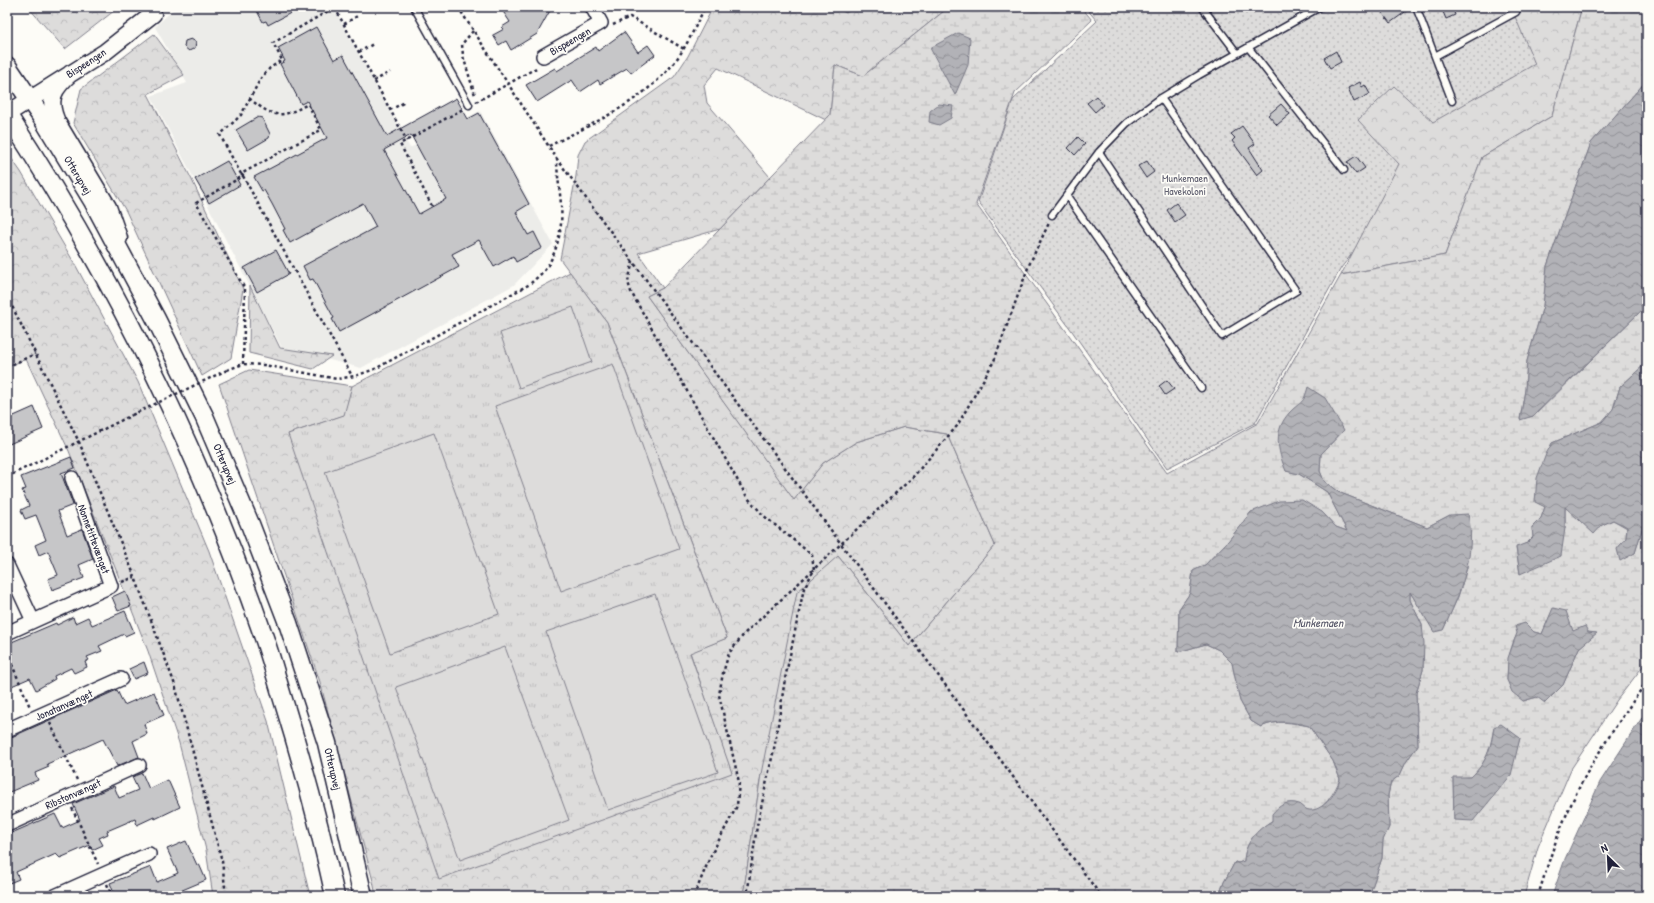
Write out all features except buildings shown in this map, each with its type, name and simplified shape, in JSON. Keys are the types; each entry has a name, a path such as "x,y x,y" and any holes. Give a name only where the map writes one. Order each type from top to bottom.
{"main road":[{"name":"Otterupvej","path":"7,66 93,201 156,319 204,416 250,524 288,623 327,743 363,896"},
{"path":"7,114 71,217 133,331 180,427 225,533 263,633 300,756 335,896"}],"street":[{"name":"Bispeengen","path":"543,56 601,23 592,7"},
{"name":"Bispeengen","path":"7,114 105,52 157,10"},
{"path":"71,73 59,84 54,92 51,103 52,110 57,122 108,207 135,280"},
{"name":"Nonnetittevænget","path":"7,633 111,586 72,478"},
{"path":"7,565 33,621"},
{"name":"Jonatanvænget","path":"7,730 121,679"},
{"name":"Ribstonvænget","path":"7,824 138,765"},
{"path":"55,896 149,854"}],"lane":[{"path":"414,7 469,105"},
{"path":"1202,7 1237,53"},
{"path":"1052,215 1099,152 1127,123 1161,98 1237,53 1320,7"},
{"path":"1416,7 1452,101"},
{"path":"1435,56 1516,12"},
{"path":"1248,47 1344,170"},
{"path":"1099,152 1222,336 1296,291 1161,98"},
{"path":"1067,196 1201,388"}],"path":[{"path":"352,376 220,135 241,116 261,78 270,68 282,60 273,42 335,7 407,141"},
{"path":"458,7 557,159 1101,896"},
{"path":"549,146 622,108 643,92 666,71 684,49 704,7"},
{"path":"344,24 359,15"},
{"path":"601,23 611,26 630,16 684,49"},
{"path":"473,31 462,44 463,56 477,101"},
{"path":"359,52 373,44"},
{"path":"432,206 400,144 541,66 543,56"},
{"path":"374,81 390,72"},
{"path":"244,364 245,289 196,203 321,130 308,104 294,111 283,114 274,114 266,111 250,99"},
{"path":"390,110 405,102"},
{"path":"7,477 79,442 98,431 227,370 244,364 264,365 337,379 375,369 530,284 546,268 556,247 561,228 561,206 557,174 557,159"},
{"path":"694,896 711,855 737,806 739,782 719,695 723,673 729,653 744,633 842,545 912,478 957,426 994,361 1029,265 1052,215"},
{"path":"632,261 628,282 631,292 747,497 764,516 812,555 814,570 804,588 785,679 775,744 757,826 747,896"},
{"path":"7,296 79,442 135,577 175,685 222,861 226,896"},
{"path":"7,367 35,354"},
{"path":"7,653 81,791"},
{"path":"1538,896 1555,844 1578,789 1615,728 1647,681"},
{"path":"67,797 112,896"}],"shaded area":[{"path":"176,7 333,7 410,148 480,111 553,244 514,285 361,368 282,348 151,96 187,83 155,27"}],"green space":[{"path":"28,7 119,7 65,49"},
{"path":"713,7 835,7 846,13 854,7 949,7 863,76 835,65 830,115 826,120 718,68 704,85 707,103 770,177 720,229 638,253 663,288 647,296 794,499 823,463 856,442 904,427 947,434 995,545 909,646 838,556 761,774 743,896 376,896 320,682 219,384 249,370 352,386 345,415 288,434 731,773 690,652 727,638 607,322 560,259 576,176 578,155 585,141 674,77 688,56"},
{"path":"835,7 854,7 846,13"},
{"path":"949,7 1081,7 1092,20 1015,93 976,204 1167,473 1258,423 1341,275 1445,255 1482,157 1552,116 1582,7 1647,7 1647,80 1591,143 1547,266 1543,306 1527,361 1525,390 1520,419 1534,416 1647,305 1647,365 1645,364 1620,387 1613,409 1602,422 1552,443 1545,507 1541,518 1532,527 1533,537 1527,543 1516,548 1520,574 1565,528 1565,507 1602,525 1613,520 1627,528 1626,538 1617,549 1635,553 1643,526 1647,527 1647,661 1617,700 1571,769 1538,847 1524,896 1369,896 1382,858 1383,840 1389,827 1388,795 1391,782 1400,775 1406,762 1418,745 1416,693 1423,670 1422,625 1410,600 1410,592 1416,601 1443,630 1458,597 1467,568 1471,529 1450,515 1427,527 1338,492 1324,481 1320,471 1321,454 1344,430 1304,401 1289,413 1286,471 1299,474 1327,492 1347,531 1336,527 1322,512 1251,512 1229,540 1205,565 1193,571 1190,593 1179,609 1178,652 1206,644 1219,650 1232,663 1240,701 1251,721 1261,727 1279,722 1309,726 1333,761 1340,779 1332,795 1323,805 1313,811 1307,810 1300,804 1272,820 1256,833 1250,841 1244,861 1238,863 1235,862 1224,882 1219,896 743,896 761,774 797,592 838,556 909,646 995,545 947,434 904,427 856,442 823,463 794,500 647,296 663,288 830,115 835,65 863,76","holes":["1553,609 1573,631 1596,633 1579,648 1563,685 1537,697 1523,701 1507,680 1509,657 1513,643 1525,623 1534,632 1542,634","1494,727 1520,738 1516,751 1454,820 1453,778 1471,777 1477,771 1485,760"]},
{"name":"Munkemaen Havekoloni","path":"1085,7 1552,7 1541,72 1416,170 1341,268 1255,423 1167,468 1072,331 978,202 1013,100 1097,21"},
{"path":"1511,7 1582,7 1552,116 1482,157 1445,255 1341,275 1399,164 1358,120 1394,86 1433,122 1535,64"},
{"path":"154,34 184,75 148,94 192,180 243,289 231,358 202,376 126,211 73,123 81,89"},
{"path":"7,152 21,172 76,266 138,382 209,551 268,721 310,896 213,896 206,850 179,743 148,651 69,451 26,359 7,367"},
{"path":"570,272 607,322 727,638 690,653 732,773 439,879 288,434 344,415 352,386"},
{"path":"250,286 280,348 332,356 313,369 249,353"},
{"path":"573,307 592,362 519,388 500,333"},
{"path":"613,364 679,549 561,591 495,406"},
{"path":"434,433 499,614 390,653 325,472"},
{"path":"655,594 718,772 608,810 546,632"},
{"path":"505,647 569,820 460,860 396,687"}],"water":[{"path":"958,33 970,38 968,65 955,95 930,48"},
{"path":"1647,80 1647,305 1533,416 1520,420 1525,390 1527,361 1543,306 1547,266 1591,143"},
{"path":"939,104 953,106 951,118 939,125 929,122 930,111"},
{"path":"1645,364 1647,365 1647,527 1643,526 1635,553 1620,561 1617,549 1626,538 1627,527 1613,520 1602,525 1594,534 1565,507 1565,528 1561,556 1520,574 1516,547 1527,543 1533,537 1532,527 1541,518 1545,507 1535,502 1537,478 1552,443 1602,422 1613,409 1620,387"},
{"name":"Munkemaen","path":"1308,387 1325,398 1344,430 1321,454 1320,471 1324,481 1338,492 1427,527 1450,515 1468,514 1470,529 1469,559 1461,588 1443,630 1434,632 1410,592 1410,600 1422,625 1424,643 1423,670 1416,693 1418,745 1406,762 1400,775 1391,782 1388,795 1389,827 1383,840 1382,858 1369,896 1219,896 1224,882 1235,862 1238,863 1244,861 1249,843 1261,828 1272,821 1272,814 1275,811 1287,803 1299,804 1306,809 1314,810 1326,803 1332,796 1340,779 1333,761 1309,726 1291,722 1279,722 1267,724 1261,727 1251,721 1240,701 1232,663 1219,650 1206,644 1178,652 1179,609 1190,593 1193,571 1205,565 1229,540 1251,512 1279,501 1302,500 1322,512 1336,527 1347,531 1327,492 1299,474 1286,471 1280,455 1278,440 1281,426 1290,412 1302,402"},
{"path":"1553,608 1566,611 1573,631 1585,626 1588,632 1597,633 1579,648 1563,685 1545,703 1537,697 1523,701 1512,692 1507,680 1508,658 1517,633 1515,626 1525,623 1534,632 1542,634"},
{"path":"1647,710 1647,896 1552,896 1565,859 1600,782"},
{"path":"1501,724 1520,738 1511,775 1473,821 1454,820 1453,777 1471,777 1481,766 1485,760 1491,742 1494,727"}]}
